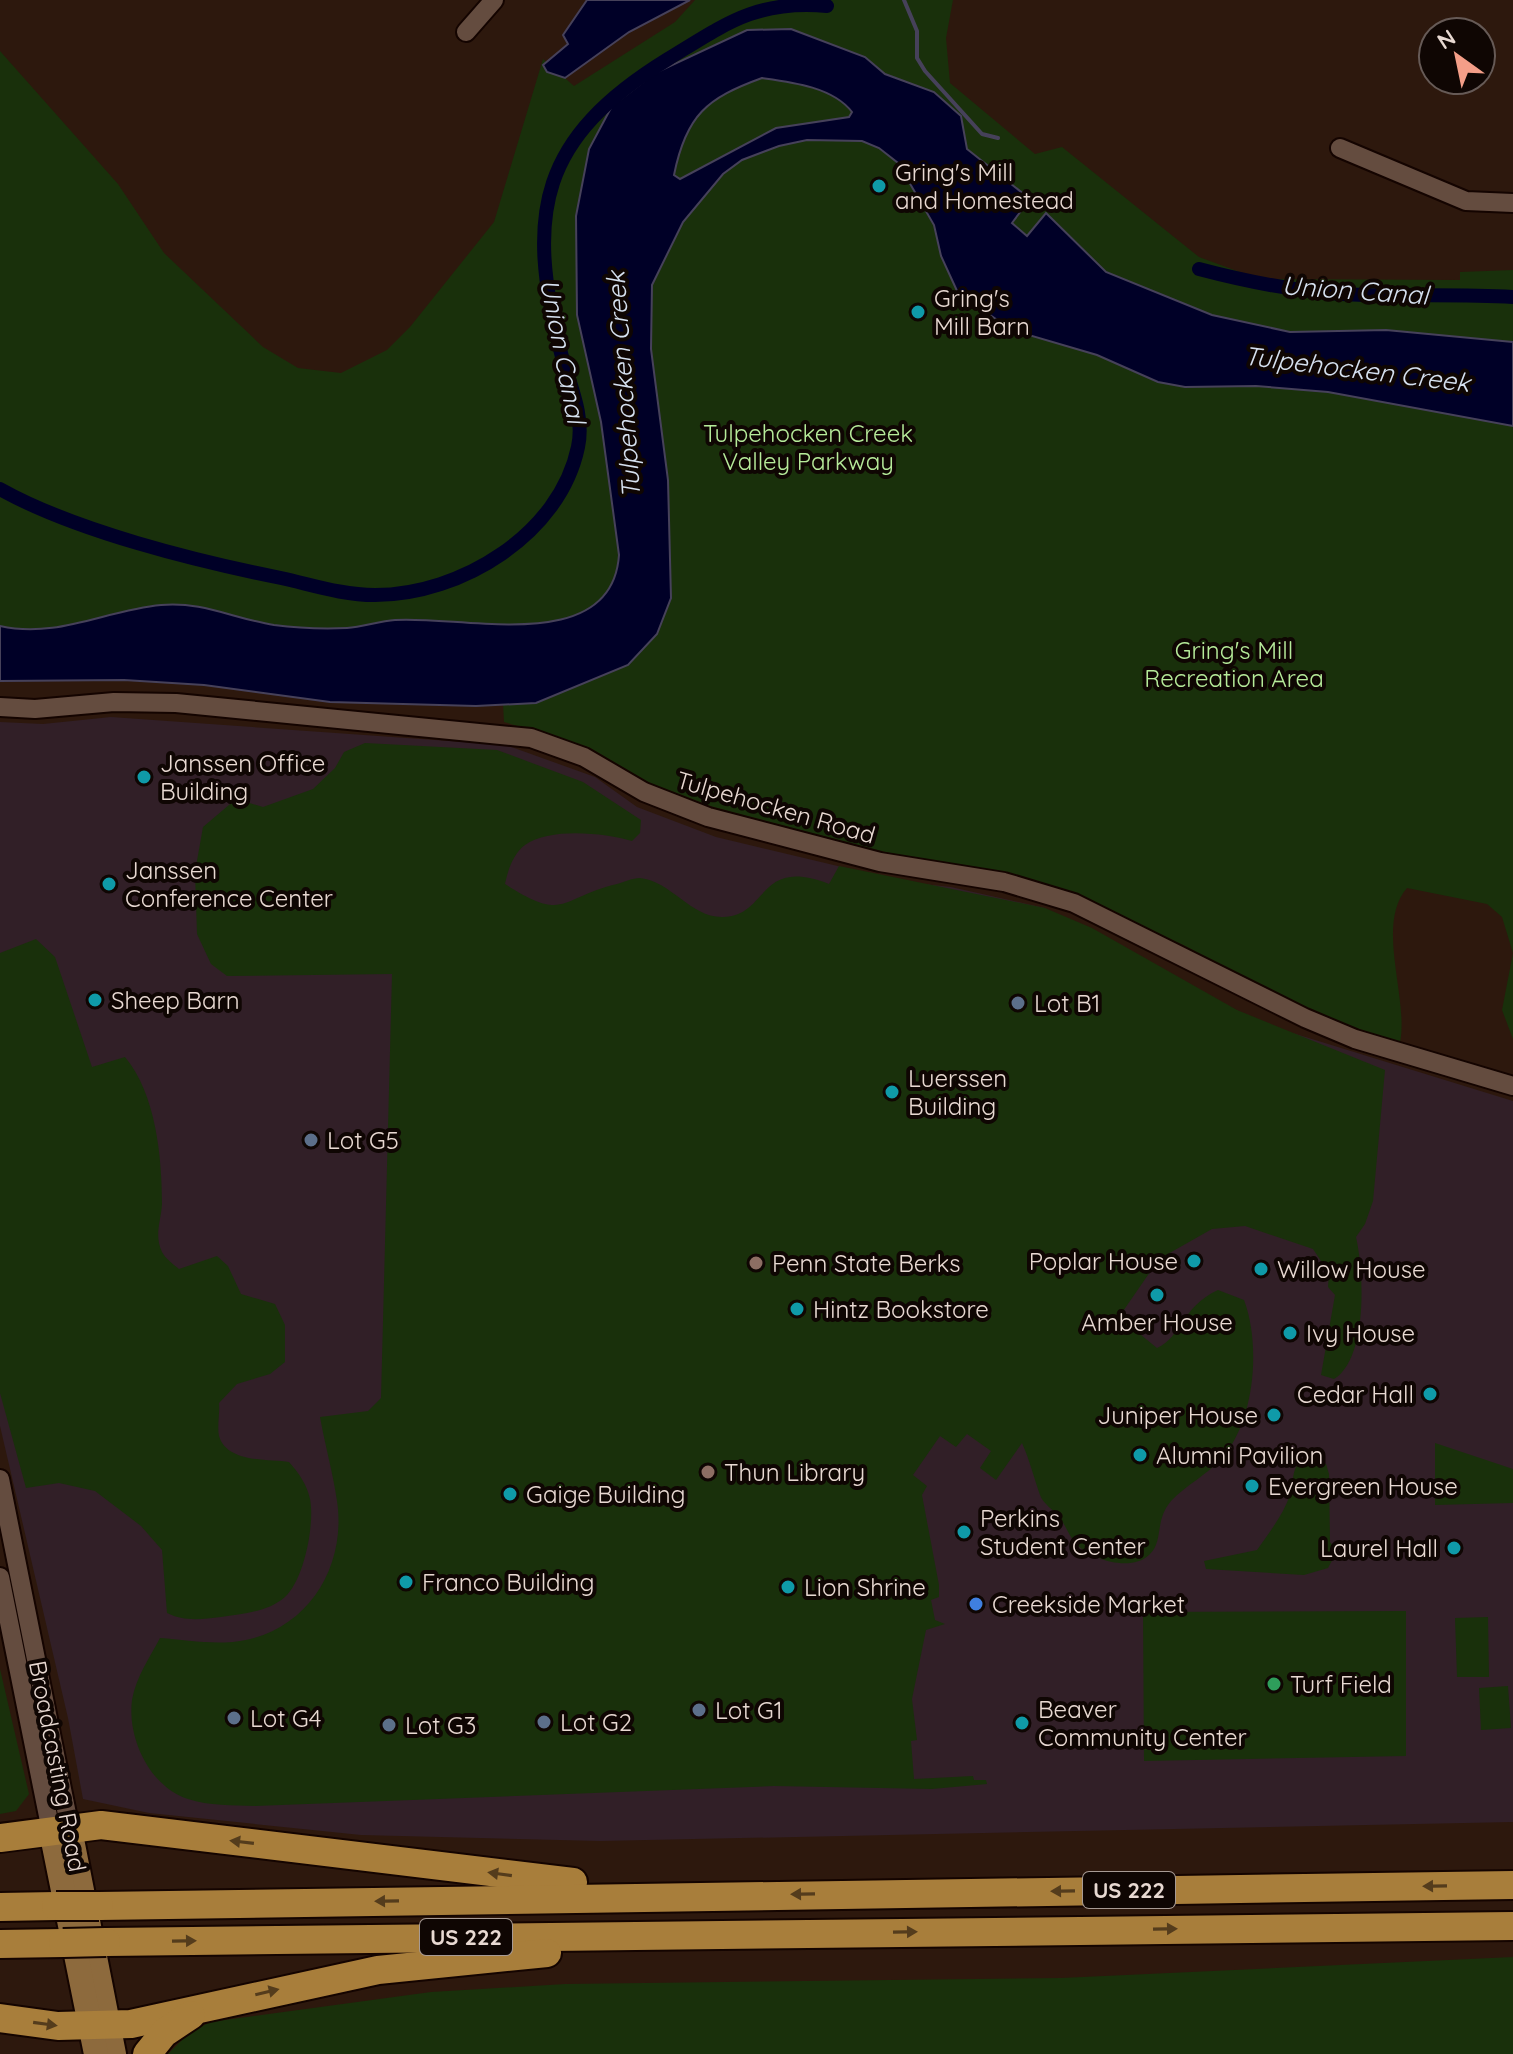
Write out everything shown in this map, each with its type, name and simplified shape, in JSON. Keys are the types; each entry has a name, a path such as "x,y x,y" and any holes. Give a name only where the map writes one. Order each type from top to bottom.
{"highway":[{"path":"0,1838 101,1825 537,1879 745,1895"},
{"name":"US 222","path":"0,1907 1513,1885"},
{"name":"US 222","path":"0,1944 1513,1926"},
{"path":"0,2018 58,2026 131,2024 378,1970 528,1955 827,1933"},
{"path":"147,2054 176,2024 210,2006"}],"main road":[{"name":"Broadcasting Road","path":"60,1830 100,2025 114,2054"},
{"name":"Broadcasting Road","path":"96,2054 100,2025"}],"street":[{"path":"466,32 494,0"},
{"path":"1340,148 1466,201 1513,203"},
{"name":"Tulpehocken Road","path":"0,707 35,709 114,702 176,703 531,738 584,757 644,792 708,817 880,862 1004,882 1074,903 1317,1024 1371,1045 1513,1086"},
{"name":"Broadcasting Road","path":"0,1479 60,1830"},
{"name":"Broadcasting Road","path":"0,1577 60,1830"}],"shaded area":[{"name":"Penn State Berks","path":"111,717 506,745 595,777 637,807 716,837 905,882 951,887 1045,908 1236,1010 1286,1031 1513,1101 1513,1822 600,1841 361,1835 149,1813 83,1799 68,1718 0,1426 0,722 43,724"}],"green space":[{"name":"Tulpehocken Creek Valley Parkway","path":"695,0 953,0 946,38 950,83 1035,154 1062,147 1199,257 1259,279 1460,280 1460,272 1513,270 1513,953 1502,917 1487,904 1407,888 1398,903 1393,941 1402,1025 1400,1043 1373,1039 1318,1017 1183,945 1041,883 880,851 713,807 647,782 590,748 504,722 503,704 330,702 204,685 124,680 0,681 0,51 118,184 164,253 263,347 298,368 341,373 387,350 410,327 494,222 543,59 574,86 675,22"},
{"path":"365,743 497,750 583,782 641,820 640,833 632,841 578,833 548,836 525,845 514,858 505,884 540,902 562,904 640,878 662,886 701,912 723,917 738,914 776,882 789,877 806,877 829,884 839,866 1045,908 1092,928 1237,1010 1385,1070 1373,1201 1365,1224 1356,1237 1362,1292 1358,1334 1345,1368 1334,1379 1321,1375 1335,1295 1328,1287 1329,1273 1313,1249 1245,1226 1212,1229 1159,1259 1119,1317 1157,1348 1172,1337 1196,1305 1218,1290 1244,1300 1252,1338 1252,1382 1242,1424 1222,1458 1171,1501 1162,1516 1154,1550 1149,1555 1132,1563 1112,1562 1092,1555 1076,1544 1060,1518 1041,1498 1022,1443 996,1480 980,1468 991,1451 967,1434 956,1447 940,1436 913,1475 927,1486 922,1495 939,1585 939,1597 931,1600 935,1620 945,1624 926,1630 912,1699 917,1740 911,1741 914,1779 973,1776 974,1780 986,1780 987,1784 932,1789 774,1786 255,1806 188,1799 163,1784 144,1759 133,1730 132,1700 140,1675 160,1638 200,1642 240,1641 264,1635 303,1610 328,1572 338,1526 337,1501 320,1417 368,1411 381,1398 392,974 227,976 211,964 197,934 195,872 203,827 236,799 263,807 313,789 335,768 344,752"},
{"path":"36,939 55,957 92,1067 125,1057 144,1089 155,1127 161,1166 162,1204 158,1240 163,1254 179,1269 217,1256 228,1266 241,1294 275,1304 285,1325 285,1362 270,1374 237,1384 219,1403 218,1432 223,1445 249,1458 289,1462 302,1479 310,1499 309,1537 298,1578 285,1597 263,1609 200,1619 180,1618 167,1613 162,1550 141,1526 95,1491 59,1483 26,1488 0,1393 0,953"},
{"path":"1513,953 1513,1039 1502,1010"},
{"path":"1435,1443 1513,1469 1513,1503 1435,1505"},
{"path":"1310,1461 1326,1464 1329,1474 1330,1542 1337,1551 1328,1568 1304,1575 1206,1569 1204,1561 1257,1550 1287,1502 1297,1465"},
{"name":"Turf Field","path":"1406,1611 1406,1756 1144,1761 1143,1612"},
{"path":"1488,1617 1489,1677 1457,1677 1455,1618"},
{"path":"0,1669 29,1794 16,1811 0,1814"},
{"path":"1508,1686 1511,1728 1481,1730 1479,1688"},
{"path":"1513,1957 1513,2054 168,2054 189,2033 210,2022 431,1992 565,1984 1061,1978"}],"water":[{"path":"587,0 690,0 629,32 565,78 547,72 543,65 568,44 563,35"},
{"name":"Tulpehocken Creek","path":"791,29 865,57 885,74 934,92 961,116 967,149 1030,199 1012,223 1027,236 1046,213 1106,272 1212,315 1290,332 1386,330 1513,342 1513,426 1328,392 1256,386 1185,387 1158,382 1097,355 1012,330 958,293 941,256 934,225 898,163 879,148 862,141 807,140 779,146 742,160 723,174 683,222 652,285 651,349 668,480 671,598 657,634 628,665 536,703 476,706 330,702 204,685 124,680 0,681 0,626 41,629 161,605 204,608 274,625 301,628 353,627 395,620 530,624 563,619 590,607 610,587 619,555 601,422 577,315 576,216 589,149 612,106 655,73 747,30","holes":["762,78 823,91 852,112 849,117 776,128 680,179 674,175 685,137 702,112 727,93"]}],"waterway":[{"path":"904,0 917,31 917,58 925,71 982,134 998,138"},
{"name":"Union Canal","path":"0,489 64,518 137,543 212,563 363,595 408,592 440,584 502,554 529,532 551,507 568,478 580,435 578,411 550,303 545,259 545,219 553,183 568,150 592,118 625,89 708,35 761,11 802,5 827,6"},
{"name":"Union Canal","path":"1199,269 1260,283 1322,292 1513,297"}],"place":[{"name":"Gring's Mill and Homestead","path":"879,186"},
{"name":"Gring's Mill Barn","path":"918,312"},
{"name":"Janssen Office Building","path":"144,777"},
{"name":"Janssen Conference Center","path":"109,884"},
{"name":"Sheep Barn","path":"95,1000"},
{"name":"Lot B1","path":"1018,1003"},
{"name":"Luerssen Building","path":"892,1092"},
{"name":"Lot G5","path":"311,1140"},
{"name":"Poplar House","path":"1194,1261"},
{"name":"Penn State Berks","path":"756,1263"},
{"name":"Willow House","path":"1261,1269"},
{"name":"Amber House","path":"1157,1295"},
{"name":"Hintz Bookstore","path":"797,1309"},
{"name":"Ivy House","path":"1290,1333"},
{"name":"Cedar Hall","path":"1430,1394"},
{"name":"Juniper House","path":"1274,1415"},
{"name":"Alumni Pavilion","path":"1140,1455"},
{"name":"Thun Library","path":"708,1472"},
{"name":"Evergreen House","path":"1252,1486"},
{"name":"Gaige Building","path":"510,1494"},
{"name":"Perkins Student Center","path":"964,1532"},
{"name":"Laurel Hall","path":"1454,1548"},
{"name":"Franco Building","path":"406,1582"},
{"name":"Lion Shrine","path":"788,1587"},
{"name":"Creekside Market","path":"976,1604"},
{"name":"Turf Field","path":"1274,1684"},
{"name":"Lot G1","path":"699,1710"},
{"name":"Lot G4","path":"234,1718"},
{"name":"Lot G2","path":"544,1722"},
{"name":"Beaver Community Center","path":"1022,1723"},
{"name":"Lot G3","path":"389,1725"}],"park label":[{"name":"Gring's Mill Recreation Area","path":"1234,664"}]}
